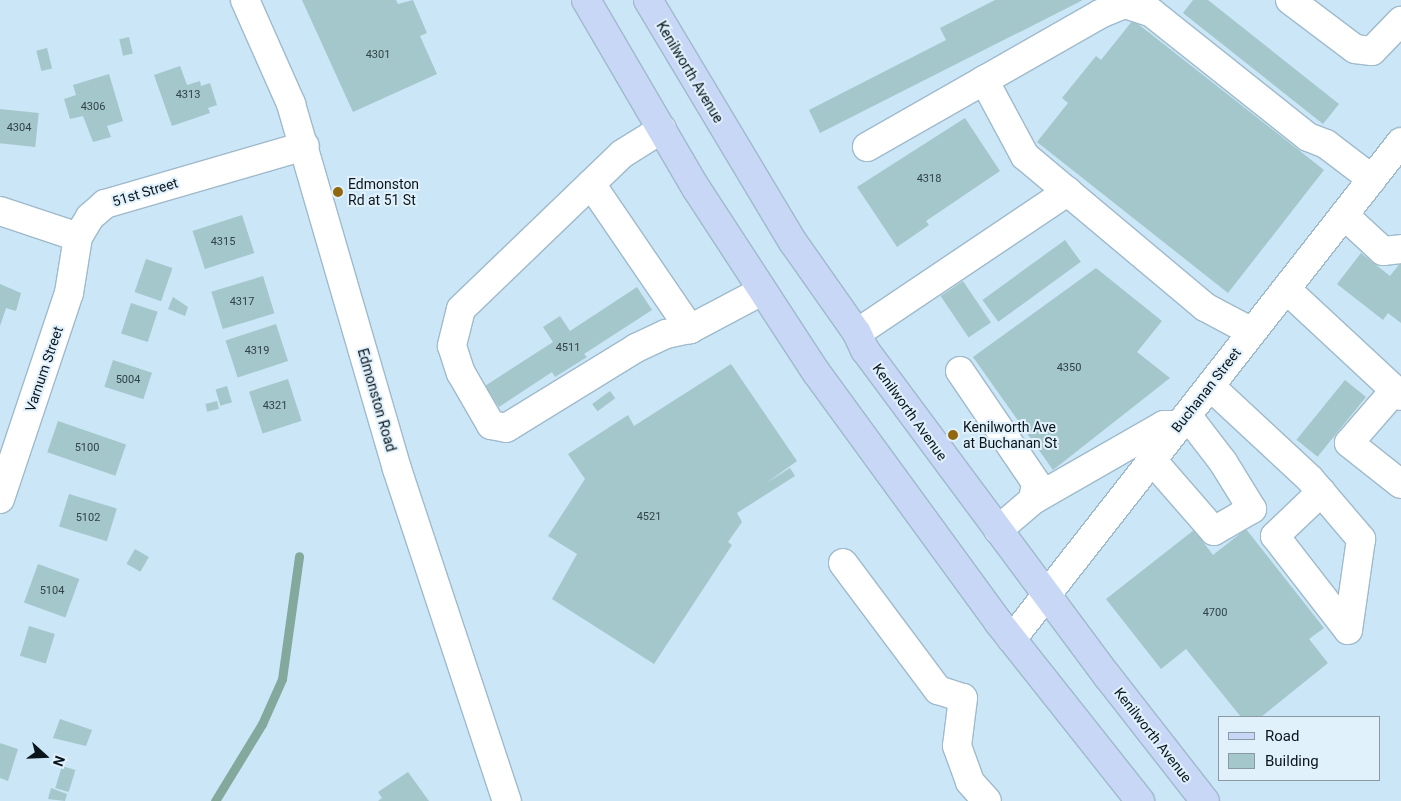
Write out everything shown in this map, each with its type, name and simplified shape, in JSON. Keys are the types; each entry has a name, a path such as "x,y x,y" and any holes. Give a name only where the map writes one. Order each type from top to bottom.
{"main road":[{"path":"586,0 762,291 816,372 1012,639 1140,801"},
{"name":"Kenilworth Avenue","path":"648,0 793,242 857,333 870,357 1047,595 1205,801"}],"street":[{"name":"Edmonston Road","path":"245,0 291,104 305,146 397,469 507,801"},
{"path":"1290,0 1355,49 1372,52 1401,20"},
{"path":"867,147 1100,14 1125,4 1152,13 1308,137 1326,144 1372,179"},
{"path":"984,80 1026,156 1205,306 1252,332"},
{"path":"662,128 622,154 461,309 455,323 452,346 462,373 491,425 506,428 636,348 666,334 690,330 762,291"},
{"name":"Buchanan Street","path":"1012,639 1401,142"},
{"name":"51st Street","path":"78,237 90,217 105,204 305,146"},
{"path":"591,184 690,330"},
{"path":"857,333 1068,191"},
{"path":"0,211 78,237"},
{"path":"1344,214 1383,251 1401,249"},
{"name":"Varnum Street","path":"0,499 69,293 78,237"},
{"path":"1286,289 1398,393 1349,443 1401,484"},
{"path":"960,371 1036,483 1033,500"},
{"path":"1210,386 1321,492"},
{"path":"998,530 1033,500 1164,425 1183,420 1223,462 1252,508 1214,531 1152,460"},
{"path":"843,563 938,690 963,698 956,746 970,782 987,801"}],"building":[{"path":"302,0 396,0 398,4 413,0 427,33 420,36 437,74 353,112"},
{"path":"995,0 1083,0 820,133 809,110 946,40 940,28"},
{"path":"1193,0 1208,0 1339,104 1323,124 1183,13"},
{"path":"1133,20 1324,170 1228,293 1037,142 1068,103 1062,98 1096,56 1101,60"},
{"path":"129,37 133,54 123,56 119,39"},
{"path":"47,48 52,68 41,71 36,51"},
{"path":"180,66 187,85 200,81 201,86 210,83 217,105 208,108 210,113 172,126 154,75"},
{"path":"109,74 123,121 107,126 111,137 93,142 83,116 70,119 64,99 76,95 73,85"},
{"path":"0,109 39,113 35,147 0,143"},
{"path":"965,118 1000,171 926,221 929,225 897,247 857,187"},
{"path":"242,215 254,253 205,269 193,231"},
{"path":"1065,240 1081,262 998,322 982,300"},
{"path":"1361,253 1390,276 1401,262 1401,323 1388,313 1383,320 1337,284"},
{"path":"146,259 172,268 161,301 135,292"},
{"path":"1096,268 1162,321 1137,352 1170,378 1053,470 973,357"},
{"path":"263,276 274,313 223,329 211,292"},
{"path":"963,281 991,322 969,338 941,296"},
{"path":"0,284 21,293 16,311 6,308 0,326"},
{"path":"637,287 652,310 584,354 587,357 555,377 552,372 499,407 485,386 553,342 543,327 560,316 570,331"},
{"path":"173,297 188,307 185,316 168,309"},
{"path":"131,303 158,312 148,342 121,333"},
{"path":"276,324 288,361 238,377 226,340"},
{"path":"113,360 152,373 143,399 104,387"},
{"path":"731,364 797,461 765,484 790,468 795,476 737,513 742,522 728,542 732,545 654,664 552,599 577,554 548,536 585,479 568,454 628,415 634,426"},
{"path":"288,379 302,421 263,434 249,392"},
{"path":"1345,380 1366,397 1318,457 1297,440"},
{"path":"227,386 232,402 220,406 216,390"},
{"path":"610,391 615,398 597,411 592,404"},
{"path":"217,401 219,409 207,412 205,404"},
{"path":"58,421 126,444 115,476 47,452"},
{"path":"69,494 117,509 107,541 59,527"},
{"path":"1246,529 1324,628 1309,639 1328,663 1262,716 1240,716 1186,649 1161,669 1106,599 1194,530 1213,555"},
{"path":"135,549 149,557 140,572 126,564"},
{"path":"38,564 79,579 65,618 24,603"},
{"path":"29,626 55,634 46,664 20,656"},
{"path":"60,719 92,730 86,746 53,738"},
{"path":"0,743 18,749 8,781 0,778"},
{"path":"62,766 75,770 69,792 55,788"},
{"path":"408,772 429,801 378,801 382,798 378,792"},
{"path":"51,788 67,794 65,801 48,799"}],"waterway":[{"path":"215,801 262,724 282,679 299,556"}],"place":[{"name":"Edmonston Rd at 51 St","path":"338,192"},
{"name":"Kenilworth Ave at Buchanan St","path":"953,435"}]}
